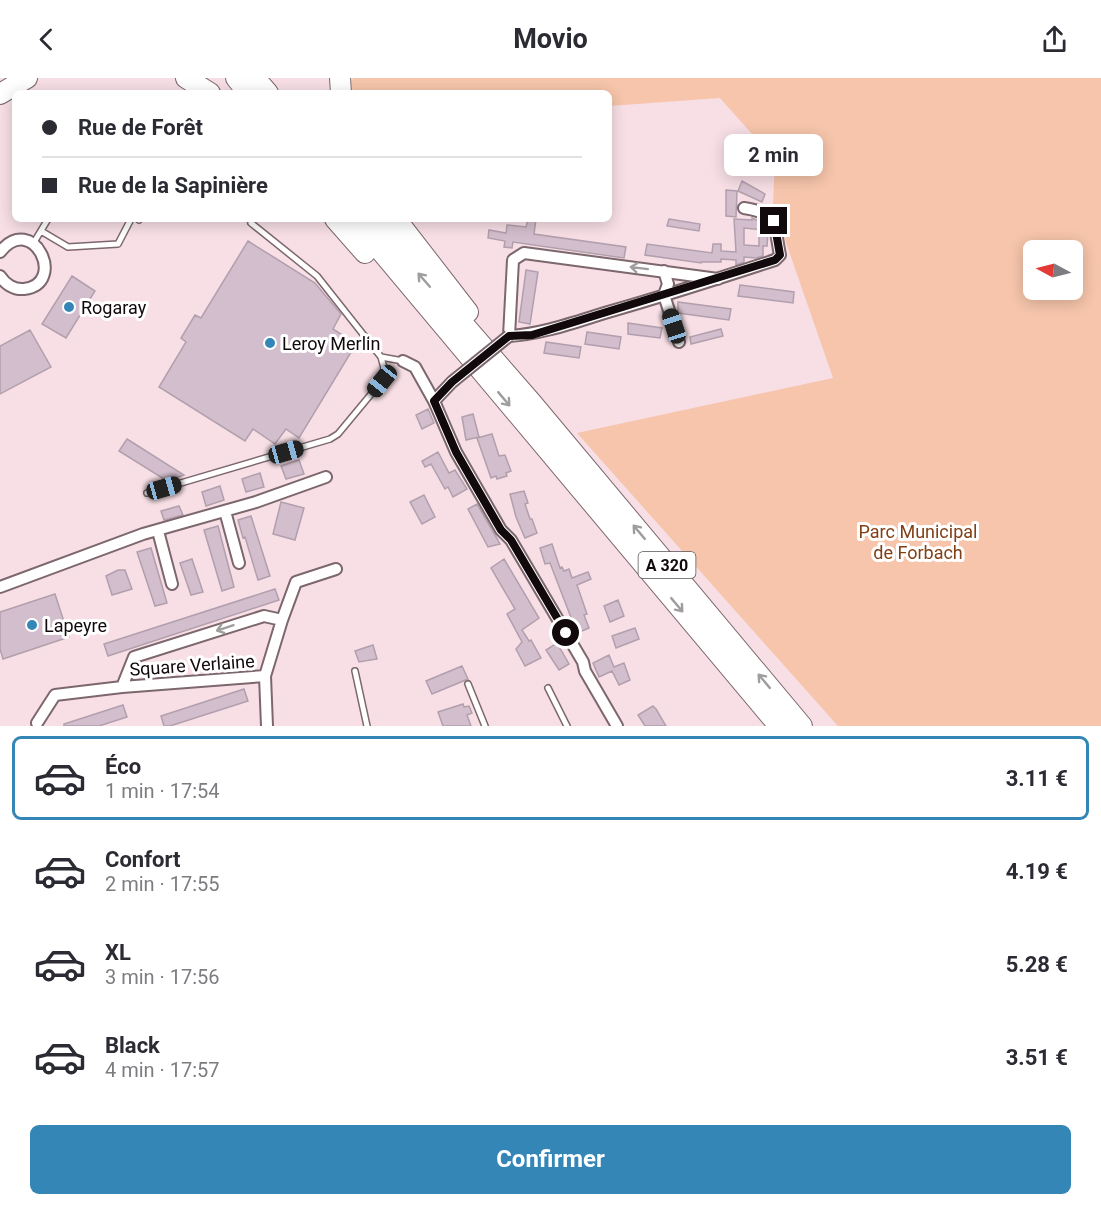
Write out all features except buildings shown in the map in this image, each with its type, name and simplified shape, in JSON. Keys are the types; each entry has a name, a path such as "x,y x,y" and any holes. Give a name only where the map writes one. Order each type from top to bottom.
{"highway":[{"path":"0,84 7,78"},
{"path":"0,94 27,78"},
{"path":"186,78 205,90"},
{"path":"236,78 246,90"},
{"path":"255,78 265,90"},
{"path":"338,222 424,318 466,354"},
{"name":"A 320","path":"356,222 779,726"},
{"name":"A 320","path":"375,222 532,404 802,726"},
{"path":"398,222 502,357 532,404"}],"street":[{"path":"434,401 452,382 509,336 532,335 775,260 780,255 774,221 762,210 744,208"},
{"path":"0,252 11,242 19,240 33,244 43,254 45,261 42,276 38,282 24,289 16,288 1,280"},
{"path":"509,336 513,260 524,252 718,279"},
{"path":"663,271 668,284 664,296 679,342"},
{"path":"403,361 415,367 434,401 456,452 501,530 511,540 566,633 617,726"},
{"path":"0,587 143,534 256,502 326,477"},
{"path":"225,511 239,563"},
{"path":"158,531 172,584"},
{"name":"Square Verlaine","path":"267,726 265,676 296,582 336,569"},
{"name":"Square Verlaine","path":"122,687 134,657 264,616 282,620"},
{"name":"Square Verlaine","path":"37,723 55,695 122,687 265,676"}],"lane":[{"path":"33,244 46,222"},
{"path":"41,231 68,247 118,244 129,222"},
{"path":"147,493 330,439 338,434 382,381 384,368 381,357 317,276 251,223"},
{"path":"381,357 403,361"},
{"path":"355,671 367,726"},
{"path":"468,684 484,726"},
{"path":"548,688 567,726"}],"green space":[{"name":"Parc Municipal de Forbach","path":"353,78 1101,78 1101,726 838,726 577,433 833,378 773,205 775,160 720,98 612,106 612,90 352,90 351,82"}],"place":[{"name":"Rogaray","path":"69,307"},
{"name":"Leroy Merlin","path":"270,343"},
{"name":"Lapeyre","path":"32,625"}],"route":[{"path":"566,633 511,540 501,530 456,452 434,401 452,382 509,336 532,335 775,260 780,255 774,221"}]}
